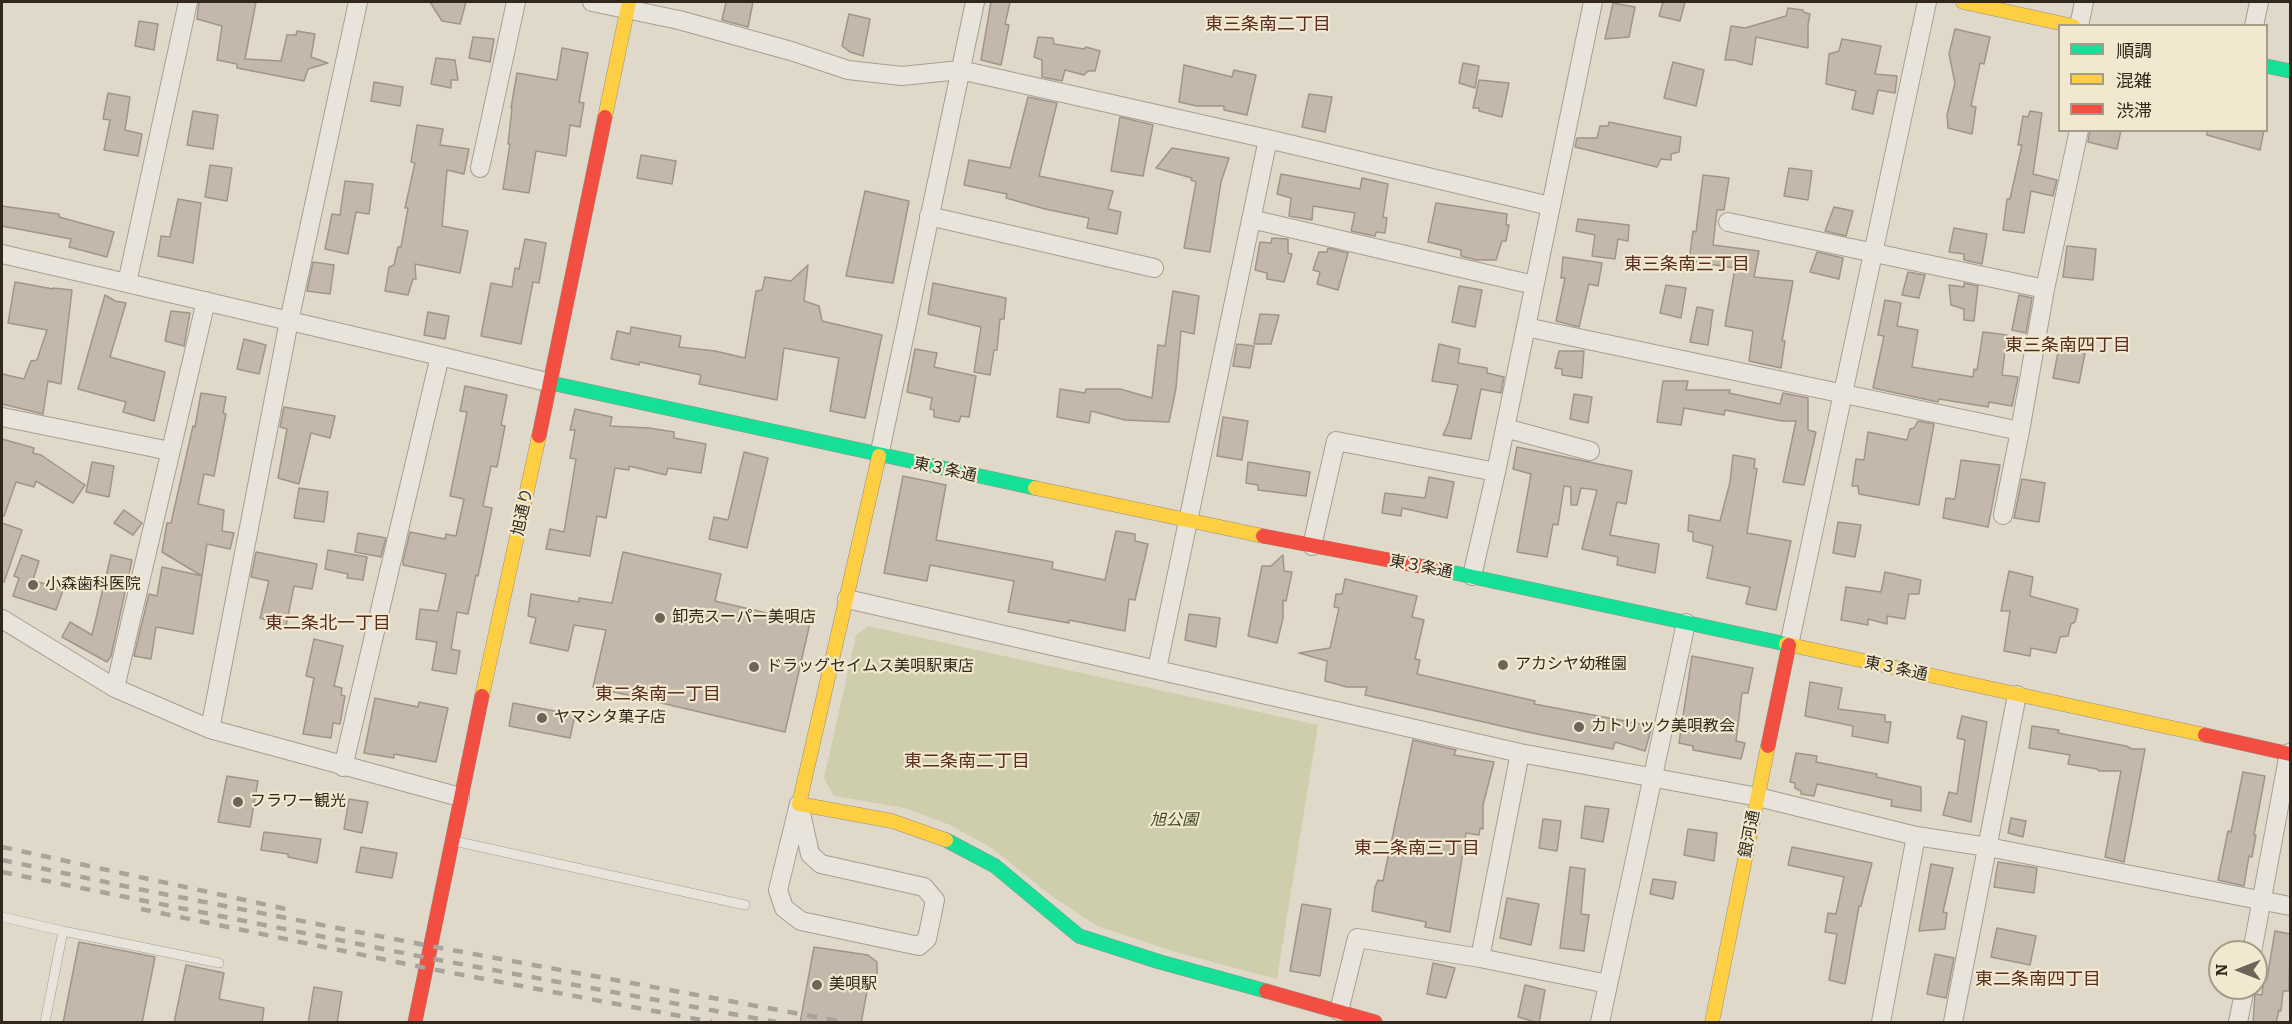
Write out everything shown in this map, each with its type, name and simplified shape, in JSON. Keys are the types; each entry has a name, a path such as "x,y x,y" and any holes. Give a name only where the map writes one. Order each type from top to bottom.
{"street":[{"path":"127,283 188,2"},
{"path":"210,729 289,321 358,2"},
{"path":"480,168 516,2"},
{"path":"592,2 628,5 791,51 848,70 902,76 960,70 1268,139 1550,206"},
{"path":"799,804 810,854 821,864 924,886 935,900 927,939 919,946 801,921 784,908 778,890 879,456 975,2"},
{"path":"1472,576 1497,472 1593,2"},
{"path":"1789,645 1927,2"},
{"path":"1963,2 2064,24"},
{"path":"2079,24 2084,2"},
{"path":"2254,24 2259,2"},
{"name":"旭通り","path":"415,1023 460,797 551,384 628,5"},
{"path":"2268,66 2290,71"},
{"path":"2003,515 2045,288 2079,132"},
{"path":"1157,669 1268,139"},
{"path":"929,216 1154,268"},
{"path":"1251,219 1534,285"},
{"path":"1728,222 2045,288"},
{"path":"2,254 551,384"},
{"path":"115,688 206,301"},
{"path":"1526,327 2020,431"},
{"path":"343,767 440,356"},
{"name":"東３条通","path":"551,384 1188,521 1472,576 2290,754"},
{"path":"2,417 171,451"},
{"path":"1505,428 1590,451"},
{"path":"1312,546 1336,441 1497,472"},
{"path":"847,599 1520,753 1758,797 1916,836 1988,847 2290,906"},
{"path":"2,619 115,688 210,729 460,797"},
{"path":"1600,1023 1651,777 1686,623"},
{"name":"銀河通","path":"1712,1023 1789,645"},
{"path":"1953,1023 2017,695"},
{"path":"1480,958 1520,753"},
{"path":"2255,940 2290,754"},
{"path":"799,804 892,821 951,842 995,866 1079,936 1160,962 1375,1023"},
{"path":"1881,1023 1916,836"},
{"path":"1338,1011 1357,938 1480,958 1608,984"},
{"path":"2238,1023 2243,1000"}],"lane":[{"path":"452,840 745,905"},
{"path":"2,917 219,963"},
{"path":"45,1023 63,931"}],"green space":[{"name":"旭公園","path":"868,626 1318,725 1277,979 1175,952 1097,926 1050,895 993,849 950,825 904,808 834,796 824,778 856,635"}],"building":[{"path":"199,2 256,2 245,59 281,61 287,35 296,35 297,31 315,34 311,57 328,63 308,69 304,81 237,68 237,64 217,60 222,26 197,19"},
{"path":"430,2 466,2 460,24 442,21"},
{"path":"726,2 753,2 748,27 722,20"},
{"path":"991,2 1010,2 1005,24 1009,25 1001,65 981,60"},
{"path":"1663,2 1685,2 1680,21 1659,16"},
{"path":"1613,3 1635,7 1629,37 1605,39"},
{"path":"1788,8 1803,10 1810,14 1808,48 1756,37 1752,65 1725,60 1731,26 1745,28 1786,16"},
{"path":"849,14 870,19 863,56 850,52 842,46"},
{"path":"139,21 158,24 154,50 135,46"},
{"path":"1955,29 1990,37 1984,64 1980,63 1971,106 1976,107 1972,134 1948,128 1947,115 1955,83 1949,54"},
{"path":"473,37 494,39 490,62 469,58"},
{"path":"1038,37 1053,38 1054,44 1084,49 1086,47 1100,51 1095,71 1088,71 1084,75 1065,70 1062,81 1042,77 1042,60 1034,57"},
{"path":"1842,39 1881,46 1875,74 1897,76 1895,93 1878,90 1873,114 1852,109 1856,91 1826,84 1829,54 1839,51"},
{"path":"562,48 588,53 579,102 584,103 580,127 570,125 566,156 536,151 529,193 503,189 517,73 557,80"},
{"path":"436,58 455,60 458,80 451,80 451,88 431,84"},
{"path":"1673,62 1704,70 1696,106 1664,98"},
{"path":"1463,63 1479,66 1475,88 1459,83"},
{"path":"1184,65 1232,77 1234,70 1256,75 1247,115 1224,110 1224,106 1197,106 1179,102"},
{"path":"1479,80 1509,83 1502,117 1473,108"},
{"path":"374,82 403,87 400,106 371,101"},
{"path":"108,93 130,97 125,130 142,134 138,156 104,150 110,120 103,119"},
{"path":"1309,94 1332,97 1325,132 1302,127"},
{"path":"1028,97 1057,103 1039,176 1113,191 1108,209 1121,212 1117,234 1087,228 1089,218 1045,209 1006,198 1007,194 964,185 969,160 1010,168"},
{"path":"193,111 218,115 213,149 187,145"},
{"path":"2030,111 2042,113 2033,174 2057,180 2053,196 2031,191 2024,233 2003,230 2007,199 2010,199 2022,145 2018,145 2023,116 2028,117"},
{"path":"1120,117 1153,125 1143,176 1111,171"},
{"path":"1609,122 1681,137 1679,152 1671,154 1671,160 1661,159 1657,167 1575,147 1577,138 1597,138 1600,126 1608,126"},
{"path":"417,125 443,129 440,145 469,149 464,174 447,170 442,226 468,231 460,273 415,264 416,279 413,279 408,295 385,291 389,267 394,265 398,247 401,247 408,208 405,208 415,163 411,162"},
{"path":"2090,132 2121,132 2117,149 2088,142"},
{"path":"2207,132 2264,132 2260,150 2207,135"},
{"path":"1172,148 1229,158 1221,182 1210,252 1184,248 1196,182 1191,180 1192,178 1156,168"},
{"path":"641,155 676,161 672,184 637,178"},
{"path":"210,165 232,168 227,201 205,197"},
{"path":"1789,168 1812,171 1808,200 1784,196"},
{"path":"1281,174 1360,189 1362,178 1388,184 1383,217 1387,218 1385,233 1376,232 1375,236 1351,231 1355,213 1313,206 1312,220 1289,216 1291,198 1277,194"},
{"path":"1703,175 1729,178 1724,210 1717,210 1713,245 1759,251 1754,277 1793,281 1782,341 1785,341 1781,368 1749,361 1753,331 1725,326 1735,268 1689,261 1693,231 1696,232"},
{"path":"345,181 373,184 369,214 356,212 348,254 325,249 332,214 340,215"},
{"path":"865,191 909,201 893,283 846,276"},
{"path":"178,199 201,203 193,263 158,256 161,236 170,237"},
{"path":"1436,203 1507,214 1506,225 1509,225 1506,241 1502,241 1496,260 1476,260 1461,256 1461,250 1428,242"},
{"path":"2,206 59,214 59,217 114,232 107,257 69,247 71,239 2,226"},
{"path":"1834,207 1853,211 1846,236 1825,231"},
{"path":"1578,219 1629,225 1628,241 1618,239 1615,259 1592,256 1595,235 1576,231"},
{"path":"1954,228 1987,234 1982,264 1964,260 1964,254 1949,252"},
{"path":"1272,238 1288,239 1288,253 1292,254 1284,282 1267,279 1267,273 1255,270 1260,242 1271,243"},
{"path":"525,239 546,243 539,283 533,282 521,344 481,336 491,283 512,287 515,268 519,269"},
{"path":"2067,246 2096,249 2093,280 2063,277"},
{"path":"1328,248 1348,253 1338,290 1317,284 1320,272 1313,270 1319,252 1327,252"},
{"path":"1817,252 1843,258 1839,279 1810,272"},
{"path":"1563,257 1602,263 1598,286 1589,284 1579,327 1556,321 1565,278 1561,278"},
{"path":"313,262 334,265 330,294 307,291"},
{"path":"808,265 804,301 819,306 822,321 882,335 865,418 830,411 839,358 784,348 777,400 699,384 701,375 640,362 639,365 611,359 617,331 630,334 631,327 681,336 679,347 715,351 745,358 756,291 762,290 765,277 791,281"},
{"path":"1908,272 1925,275 1919,298 1902,295"},
{"path":"15,282 72,290 61,384 48,381 43,414 2,404 2,374 24,379 31,361 37,360 47,330 8,323"},
{"path":"933,283 1006,298 1004,319 1000,319 997,350 994,350 990,375 974,372 981,327 928,314"},
{"path":"1964,283 1978,286 1974,321 1964,320 1964,309 1951,305 1949,285 1964,287"},
{"path":"1666,285 1686,288 1681,318 1660,313"},
{"path":"1459,286 1482,290 1475,327 1452,322"},
{"path":"1173,291 1199,296 1194,334 1181,331 1176,388 1169,422 1125,420 1091,411 1089,423 1057,417 1060,389 1085,393 1086,389 1120,389 1152,398 1158,345 1165,346"},
{"path":"105,295 115,301 126,303 110,357 165,372 154,421 123,412 126,402 78,389"},
{"path":"2019,295 2032,298 2026,333 2012,330"},
{"path":"1885,300 1901,303 1897,326 1918,330 1912,367 1973,377 1974,369 1977,370 1983,332 2007,335 2002,375 2018,377 2012,406 1989,402 1988,407 1939,399 1938,402 1873,388 1884,336 1878,335"},
{"path":"1697,307 1713,310 1708,345 1690,342"},
{"path":"171,311 190,313 184,346 165,341"},
{"path":"428,312 449,316 445,339 424,335"},
{"path":"1260,314 1279,315 1271,344 1254,344"},
{"path":"2061,337 2087,343 2079,383 2053,378"},
{"path":"244,339 266,345 259,374 237,369"},
{"path":"1237,344 1254,346 1250,368 1233,366"},
{"path":"1439,344 1460,349 1458,363 1487,368 1487,373 1504,377 1501,393 1481,389 1471,439 1443,435 1449,422 1458,385 1432,381"},
{"path":"915,349 937,353 934,367 976,376 969,417 961,416 959,422 934,417 934,410 930,409 932,398 907,392"},
{"path":"1559,351 1584,351 1582,378 1562,375 1562,369 1555,368"},
{"path":"1663,381 1688,381 1686,390 1730,390 1729,393 1780,404 1783,393 1808,398 1808,430 1816,432 1804,485 1783,482 1796,421 1782,421 1725,410 1724,415 1684,408 1681,425 1657,422"},
{"path":"465,386 507,395 501,425 505,426 497,467 491,466 483,506 492,508 478,576 476,575 468,614 457,612 451,649 460,651 456,674 432,670 437,642 416,639 420,609 438,611 446,574 403,565 403,561 410,532 445,539 446,534 456,536 464,499 450,496 467,412 460,411"},
{"path":"201,393 226,397 223,413 226,414 214,476 204,474 198,504 224,510 222,531 234,533 230,549 207,544 202,576 162,552 167,523 171,523 193,426 195,427"},
{"path":"1574,394 1592,397 1588,423 1570,419"},
{"path":"284,407 335,416 330,438 311,433 299,484 278,478 287,429 280,427"},
{"path":"575,409 612,417 610,426 674,432 674,438 706,444 701,473 668,468 666,475 629,466 629,470 615,468 606,518 597,516 590,556 546,549 550,529 564,532 576,459 570,458 575,430 570,430"},
{"path":"1223,417 1248,421 1242,460 1217,456"},
{"path":"1918,421 1934,424 1919,505 1859,494 1858,486 1852,486 1856,459 1864,460 1868,432 1907,440 1910,429 1914,428"},
{"path":"2,439 34,448 33,453 41,455 85,485 73,503 36,481 34,487 16,482 4,516 2,516"},
{"path":"1517,447 1632,471 1626,504 1617,502 1610,535 1659,544 1655,573 1617,565 1618,557 1582,549 1597,490 1581,488 1577,505 1571,505 1571,487 1564,486 1558,525 1553,524 1547,557 1517,552 1531,474 1513,469"},
{"path":"744,452 768,458 747,548 709,539 714,517 728,520"},
{"path":"1733,455 1755,459 1754,468 1757,469 1747,533 1791,541 1776,610 1746,604 1750,587 1707,578 1713,546 1693,541 1693,532 1688,531 1689,515 1720,521 1730,482"},
{"path":"1961,460 2000,465 1988,527 1943,518 1946,498 1955,499"},
{"path":"92,462 114,466 109,497 86,492"},
{"path":"1248,462 1310,472 1306,496 1258,490 1258,485 1246,483"},
{"path":"903,476 946,485 936,540 1053,562 1052,569 1105,580 1116,531 1135,534 1135,541 1148,544 1135,600 1129,599 1125,631 1069,620 1069,623 1008,612 1014,581 930,565 927,581 884,573"},
{"path":"1429,477 1454,482 1447,518 1402,508 1401,516 1382,513 1385,493 1425,498"},
{"path":"2022,479 2045,483 2039,522 2014,518"},
{"path":"299,488 328,492 324,522 294,518"},
{"path":"124,510 142,523 133,535 114,523"},
{"path":"1838,522 1861,525 1855,557 1833,553"},
{"path":"2,523 22,530 4,582 2,582"},
{"path":"358,533 386,538 381,557 355,552"},
{"path":"328,550 367,557 363,580 347,578 348,574 325,569"},
{"path":"256,552 317,564 312,589 294,586 286,626 260,618 269,581 251,577"},
{"path":"623,552 721,574 715,601 810,623 785,732 593,687 606,630 574,625 568,651 530,643 536,618 528,616 531,594 579,602 579,598 612,603"},
{"name":"小森歯科医院","path":"22,555 39,561 33,580 63,590 56,610 13,596 19,578 14,576"},
{"path":"111,555 132,560 111,656 107,662 62,637 70,622 92,635"},
{"path":"1283,555 1284,571 1292,572 1286,601 1283,600 1283,618 1277,643 1248,636 1262,566 1271,566"},
{"path":"162,567 202,576 193,634 156,627 151,659 134,656 149,594 157,596"},
{"path":"2009,571 2033,577 2030,596 2078,609 2068,636 2060,637 2056,653 2031,648 2030,656 2004,651 2010,611 2001,611"},
{"path":"1885,572 1921,580 1919,594 1909,594 1905,619 1887,616 1887,624 1868,619 1868,625 1841,620 1846,587 1881,592"},
{"path":"1345,579 1417,596 1412,617 1424,620 1415,659 1420,660 1417,674 1535,701 1534,704 1652,726 1645,751 1615,742 1613,749 1532,733 1365,695 1367,687 1347,687 1325,681 1327,661 1299,653 1330,648 1339,608 1334,607 1336,594 1342,594"},
{"path":"1189,614 1220,618 1216,647 1185,640"},
{"path":"314,639 343,646 334,686 342,688 341,695 345,696 340,724 333,723 331,738 303,734 314,678 306,676"},
{"path":"1692,656 1753,668 1748,693 1742,693 1736,741 1745,743 1741,759 1693,750 1693,746 1679,743"},
{"path":"1810,682 1842,688 1838,709 1885,715 1885,722 1891,722 1888,743 1852,736 1853,726 1805,716"},
{"path":"375,698 418,707 419,702 448,708 436,762 394,754 394,758 364,753"},
{"name":"ヤマシタ菓子店","path":"513,703 575,715 570,738 509,726"},
{"path":"1962,716 1987,722 1971,822 1943,815 1949,792 1957,794 1965,740 1957,738"},
{"path":"2032,726 2059,730 2058,733 2132,749 2145,749 2124,862 2105,857 2121,771 2099,771 2068,764 2070,755 2029,748"},
{"path":"1413,740 1456,750 1454,755 1494,762 1483,805 1483,829 1480,828 1479,835 1466,833 1450,932 1425,927 1426,922 1372,911 1375,887 1378,880 1383,881"},
{"path":"1796,753 1817,756 1816,762 1877,774 1876,777 1921,787 1921,811 1891,806 1892,800 1817,784 1814,796 1801,794 1801,791 1795,788 1795,783 1790,782"},
{"path":"2243,772 2265,776 2252,857 2249,856 2244,886 2218,880 2228,831 2231,832"},
{"name":"フラワー観光","path":"227,776 258,781 250,827 218,822"},
{"path":"349,799 368,802 362,833 344,829"},
{"path":"1585,806 1609,809 1603,842 1581,838"},
{"path":"2011,818 2026,821 2023,837 2008,833"},
{"path":"1543,819 1561,821 1557,851 1539,848"},
{"path":"1688,829 1717,833 1714,861 1684,855"},
{"path":"264,832 321,839 317,863 288,857 288,854 261,850"},
{"path":"361,847 397,853 392,878 356,872"},
{"path":"1792,847 1872,863 1861,906 1859,906 1845,984 1829,980 1837,934 1825,932 1828,913 1836,914 1844,877 1788,865"},
{"path":"1998,862 2037,868 2034,893 1994,887"},
{"path":"1931,864 1953,868 1943,912 1947,913 1945,929 1919,931"},
{"path":"1570,867 1585,869 1581,914 1589,915 1584,951 1560,948"},
{"path":"1653,879 1676,882 1673,899 1650,894"},
{"path":"1507,898 1539,904 1531,945 1500,938"},
{"path":"1302,904 1331,909 1320,976 1290,971"},
{"path":"1997,928 2036,936 2030,965 1991,957"},
{"path":"2275,931 2290,934 2289,991 2283,991 2281,1011 2279,1010 2276,1023 2253,1023 2255,1000 2268,1000 2268,973"},
{"path":"79,942 155,957 142,1023 63,1023"},
{"name":"美唄駅","path":"814,947 868,955 877,962 877,974 867,991 861,1023 800,1023"},
{"path":"1935,954 1954,958 1946,998 1927,994"},
{"path":"1433,963 1455,968 1446,998 1427,994"},
{"path":"186,965 224,973 219,999 264,1008 262,1023 174,1023"},
{"path":"1525,985 1545,990 1539,1023 1518,1017"},
{"path":"314,987 342,992 337,1023 308,1023"}],"railway":[{"path":"2,847 286,909"},
{"path":"2,860 430,946 844,1022"},
{"path":"2,872 428,958 776,1022"},
{"path":"141,909 426,968 712,1022"}],"traffic: fast":[{"path":"2268,66 2290,71"},
{"path":"551,383 1035,488"},
{"path":"1441,570 1786,644"},
{"path":"946,840 995,866 1079,936 1160,962 1266,991"}],"traffic: slow":[{"path":"605,117 629,2"},
{"path":"1963,2 2064,24"},
{"path":"482,696 539,436"},
{"path":"879,456 799,804 892,821 946,840"},
{"path":"1035,488 1263,536"},
{"path":"1786,644 2205,735"},
{"path":"1712,1022 1768,746"}],"traffic: jam":[{"path":"539,436 605,117"},
{"path":"1263,536 1441,570"},
{"path":"1768,746 1789,645"},
{"path":"415,1022 482,696"},
{"path":"2205,735 2290,754"},
{"path":"1266,991 1375,1022"}],"place":[{"name":"小森歯科医院","path":"33,585"},
{"name":"卸売スーパー美唄店","path":"660,618"},
{"name":"アカシヤ幼稚園","path":"1503,665"},
{"name":"ドラッグセイムス美唄駅東店","path":"754,667"},
{"name":"ヤマシタ菓子店","path":"542,718"},
{"name":"カトリック美唄教会","path":"1579,727"},
{"name":"フラワー観光","path":"238,802"},
{"name":"美唄駅","path":"817,985"}],"district":[{"name":"東三条南二丁目","path":"1268,25"},
{"name":"東三条南三丁目","path":"1687,265"},
{"name":"東三条南四丁目","path":"2068,346"},
{"name":"東二条北一丁目","path":"328,624"},
{"name":"東二条南一丁目","path":"658,695"},
{"name":"東二条南二丁目","path":"967,762"},
{"name":"東二条南三丁目","path":"1417,849"},
{"name":"東二条南四丁目","path":"2038,980"}]}
